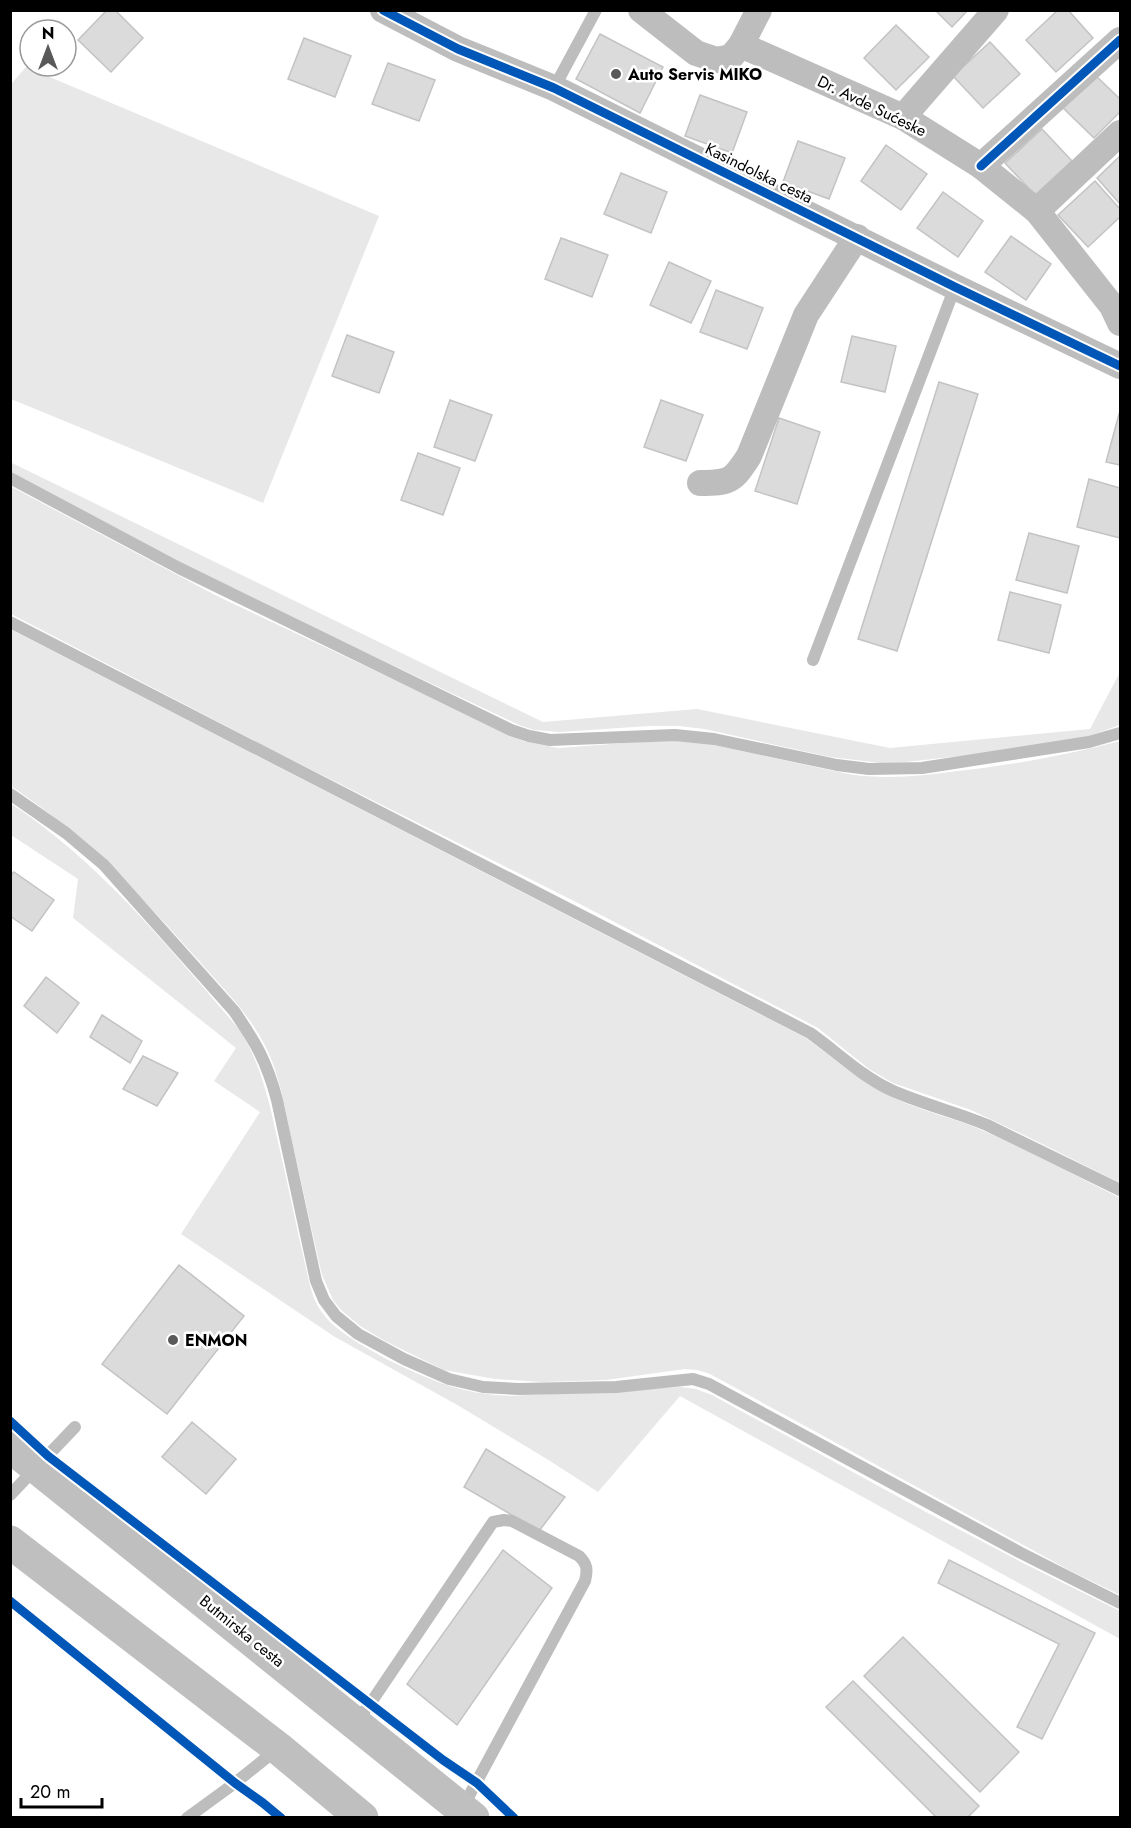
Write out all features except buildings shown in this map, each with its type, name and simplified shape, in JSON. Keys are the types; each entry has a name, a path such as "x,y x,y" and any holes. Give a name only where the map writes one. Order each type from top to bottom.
{"main road":[{"name":"Butmirska cesta","path":"10,1446 467,1813"},
{"path":"10,1542 278,1748 362,1818"}],"street":[{"name":"Kasindolska cesta","path":"383,10 458,49 554,88 955,287 1120,366"},
{"path":"641,10 696,53 717,60 731,57 741,45 759,10"},
{"path":"903,117 996,10"},
{"path":"981,166 1120,40"},
{"name":"Dr. Avde Sućeske","path":"741,45 903,117 981,166 1037,211 1112,306 1120,323"},
{"path":"1037,211 1120,133"},
{"path":"700,483 721,483 738,474 749,456 806,315 857,237"}],"lane":[{"path":"554,88 596,10"},
{"path":"813,660 955,287"},
{"path":"10,478 178,568 511,730 529,736 550,740 675,735 714,739 837,765 869,770 893,770 922,768 1089,742 1120,733"},
{"path":"10,622 810,1033 871,1079 890,1089 913,1100 987,1125 1120,1190"},
{"path":"10,794 66,833 104,865 234,1011 250,1033 271,1074 316,1281 324,1300 336,1316 358,1334 440,1375 483,1387 519,1389 616,1387 693,1379 709,1384 1021,1553 1120,1603"},
{"path":"10,1495 75,1427"},
{"path":"355,1722 370,1704 493,1522 512,1521 579,1556 588,1571 585,1581 467,1813"},
{"path":"186,1818 235,1783 278,1748"}],"shaded area":[{"path":"18,76 18,78 52,78 379,216 263,503 11,399 11,84"},
{"path":"10,462 543,722 697,709 890,748 1090,729 1120,672 1120,725 1086,737 999,752 882,763 830,757 704,729 679,726 560,732 534,730 519,725 223,585 11,472"},
{"path":"10,486 217,596 523,741 558,748 666,740 709,744 848,774 903,777 999,766 1120,741 1120,1183 971,1110 893,1083 869,1069 818,1028 574,901 276,752 11,614"},
{"path":"10,629 804,1037 854,1074 886,1094 907,1104 991,1134 1120,1198 1120,1595 1069,1570 710,1374 685,1369 606,1380 542,1382 495,1379 444,1370 385,1341 360,1326 341,1310 333,1300 322,1275 281,1092 272,1061 259,1034 231,997 111,868 63,825 11,786"},
{"path":"10,803 74,852 104,880 160,938 239,1029 254,1057 268,1101 312,1292 324,1315 350,1338 411,1371 450,1386 494,1395 681,1387 696,1389 712,1395 926,1512 1120,1611 1120,1639 680,1396 598,1492 459,1406 335,1337 181,1234 260,1112 214,1081 236,1048 73,918 78,879 11,835"}],"cycle path":[{"path":"383,10 458,49 554,88 955,287 1120,366"},
{"path":"981,166 1120,40"},
{"path":"10,1421 48,1456 443,1760 477,1783 514,1818"},
{"path":"10,1601 281,1818"}],"place":[{"name":"Auto Servis MIKO","path":"616,74"},
{"name":"ENMON","path":"173,1340"}]}
